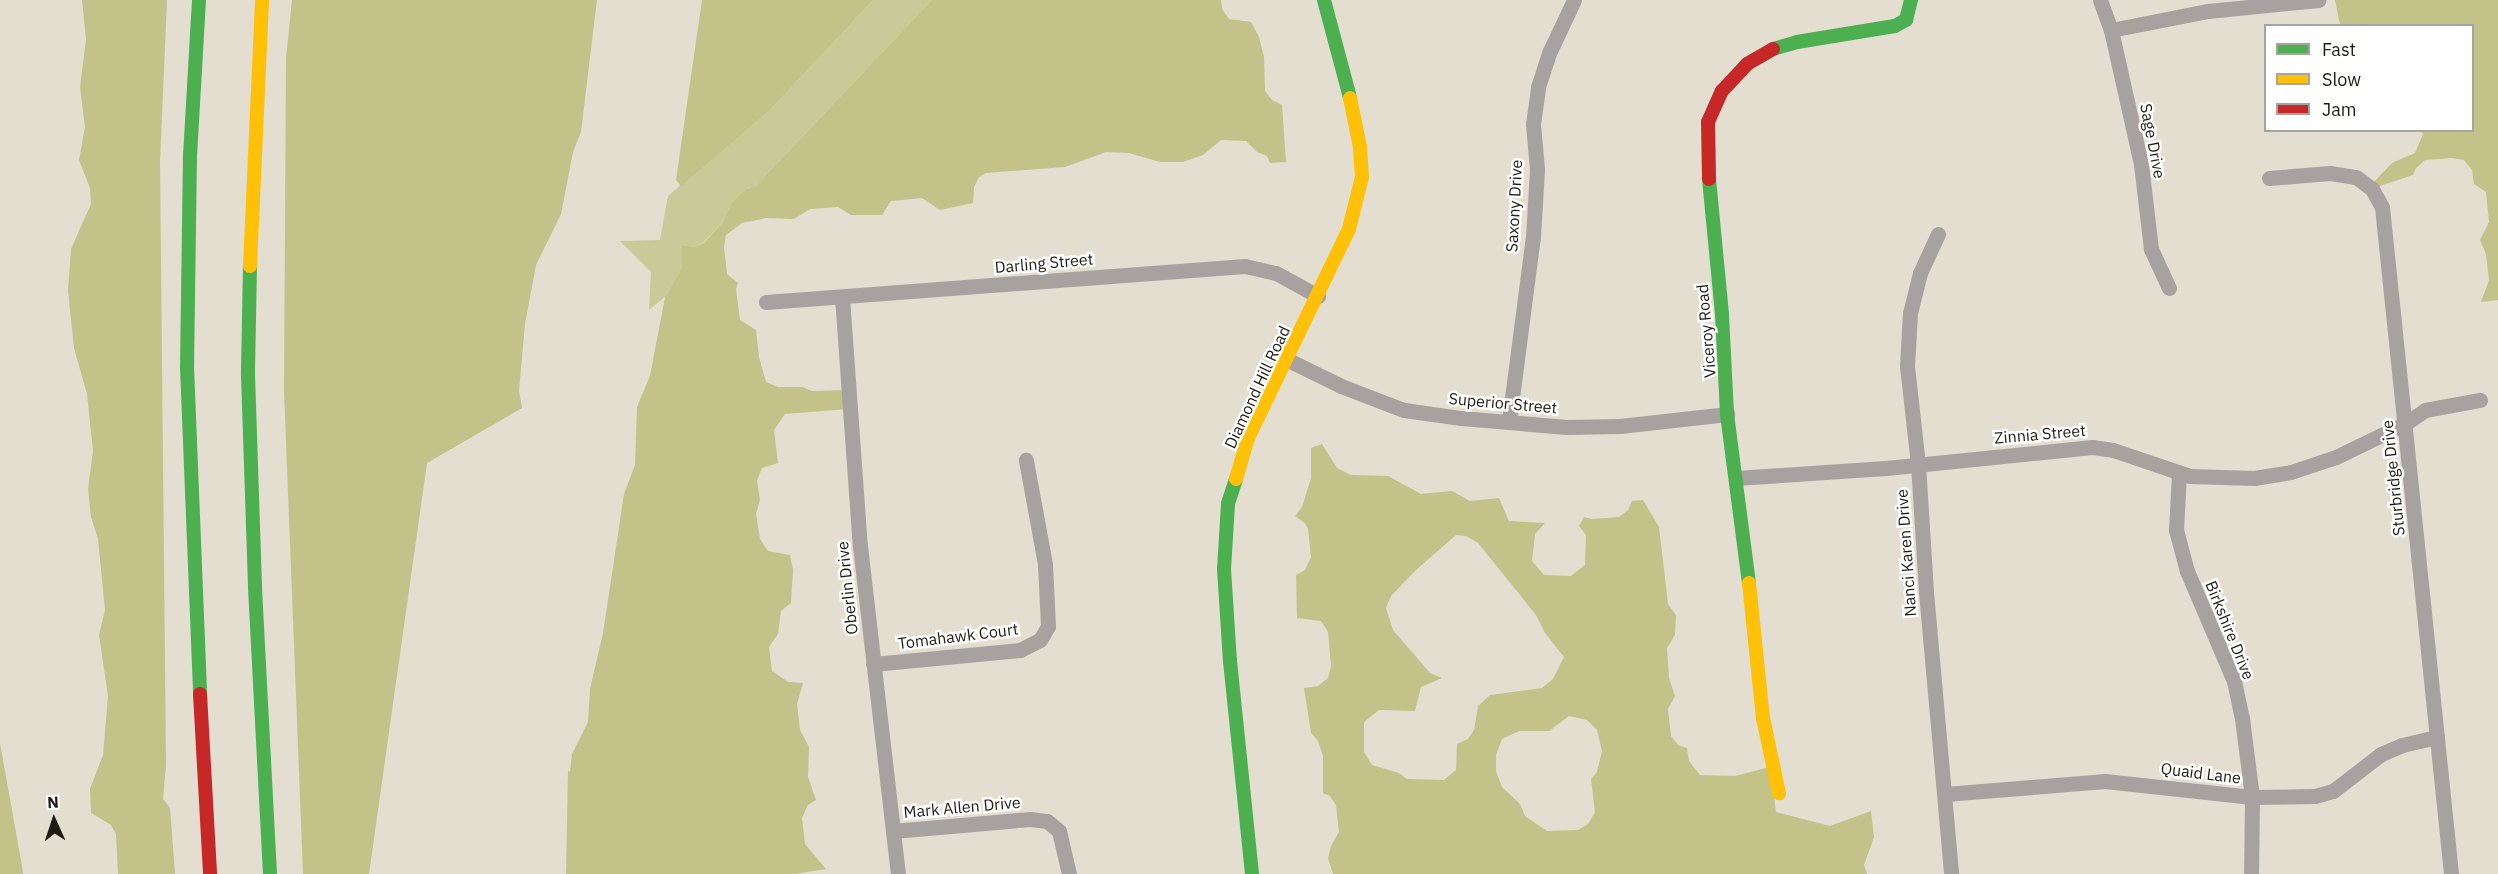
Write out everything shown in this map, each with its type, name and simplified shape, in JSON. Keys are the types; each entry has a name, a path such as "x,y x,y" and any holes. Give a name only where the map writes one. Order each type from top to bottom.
{"main road":[{"path":"197,0 189,229 188,410 193,570 210,874"},
{"path":"262,0 252,181 248,375 255,598 270,874"},
{"name":"Diamond Hill Road","path":"1252,874 1230,661 1224,569 1228,504 1248,438 1349,229 1362,177 1360,147 1345,70 1324,0"},
{"name":"Viceroy Road","path":"1779,793 1763,718 1742,513 1727,414 1722,315 1707,161 1708,122 1722,91 1747,64 1766,51 1797,42 1895,26 1906,20 1911,0"}],"street":[{"name":"Saxony Drive","path":"1509,421 1533,237 1537,169 1533,124 1538,87 1550,51 1574,0"},
{"name":"Sage Drive","path":"2100,0 2111,30 2142,164 2151,249 2169,288"},
{"path":"2111,30 2208,11 2318,0"},
{"name":"Sturbridge Drive","path":"2269,178 2330,173 2356,177 2372,189 2382,207 2451,874"},
{"name":"Nanci Karen Drive","path":"1938,234 1920,273 1910,313 1907,366 1918,464 1926,592 1951,874"},
{"name":"Darling Street","path":"766,302 1245,266 1276,273 1318,296"},
{"name":"Oberlin Drive","path":"842,297 851,436 873,664 898,874"},
{"name":"Superior Street","path":"1286,358 1341,386 1404,410 1461,418 1567,427 1620,426 1727,414"},
{"name":"Zinnia Street","path":"1736,478 1918,464 2092,447 2113,450 2179,473 2219,478 2254,478 2291,472 2336,457 2406,423 2415,415 2425,411 2480,400"},
{"name":"Tomahawk Court","path":"873,664 1020,650 1040,640 1048,626 1045,564 1026,460"},
{"name":"Birkshire Drive","path":"2179,473 2176,530 2187,571 2234,681 2242,718 2252,797 2252,874"},
{"name":"Quaid Lane","path":"1945,794 2105,781 2252,797 2315,796 2332,790 2381,754 2402,745 2438,737"},
{"name":"Mark Allen Drive","path":"893,831 1030,819 1047,821 1059,831 1069,874"}],"shaded area":[{"path":"82,0 167,0 160,162 166,765 163,799 170,808 175,874 118,874 116,834 111,825 91,813 90,789 103,755 108,696 99,635 105,610 98,539 91,517 88,489 93,451 87,394 74,348 68,291 71,249 91,204 90,188 79,160 85,127 80,87 86,39"},
{"path":"292,0 597,0 581,132 573,152 561,214 536,265 525,324 519,391 522,408 427,463 369,874 303,874 284,391 286,58"},
{"path":"702,0 873,0 770,110 681,186 676,180"},
{"path":"873,0 932,0 755,187 746,189 732,202 723,222 703,243 695,247 683,245 682,268 665,297 649,310 651,272 620,241 660,240 668,196 770,110"},
{"path":"932,0 1221,0 1222,9 1229,19 1251,22 1259,37 1264,57 1265,91 1272,100 1282,105 1286,162 1270,163 1267,156 1257,152 1246,141 1221,140 1203,155 1183,162 1160,162 1129,153 1106,152 1065,167 986,173 979,177 974,187 973,203 940,210 922,198 891,201 882,215 851,215 838,207 810,209 794,219 766,218 742,223 726,235 724,247 727,274 738,283 736,289 740,320 756,330 759,357 766,382 778,387 802,387 812,391 848,390 849,409 785,414 774,430 778,463 762,468 757,481 760,500 756,514 760,539 768,551 790,555 793,570 791,603 781,611 778,634 769,647 772,671 788,682 803,683 797,704 800,730 809,747 808,777 816,800 808,805 802,818 805,844 826,869 795,874 566,874 568,771 570,772 572,754 588,722 590,689 603,633 624,494 635,465 637,407 650,376 665,297 682,268 682,245 695,247 704,243 723,222 732,202 746,189 755,187"},
{"path":"2335,0 2498,0 2498,300 2481,302 2489,280 2486,254 2480,240 2489,222 2486,192 2474,184 2472,170 2464,160 2452,158 2425,160 2416,168 2413,175 2374,188 2372,184 2392,163 2415,153 2423,134 2422,132 2474,132 2474,24 2340,24"},
{"path":"1322,444 1337,468 1351,475 1388,476 1421,494 1452,491 1470,501 1499,498 1509,521 1545,523 1535,534 1532,561 1544,575 1571,576 1585,565 1586,535 1579,526 1584,517 1592,519 1619,517 1628,510 1632,501 1643,500 1659,527 1668,604 1676,615 1675,635 1667,648 1669,678 1675,696 1668,709 1671,736 1678,745 1687,748 1689,761 1700,775 1735,776 1770,767 1776,812 1830,826 1871,811 1874,837 1864,865 1867,874 1333,874 1328,858 1331,846 1339,832 1336,805 1330,796 1323,793 1323,756 1318,741 1311,733 1304,688 1318,686 1328,678 1331,666 1328,632 1321,621 1297,618 1296,575 1305,570 1311,557 1308,529 1305,523 1295,516 1302,507 1311,478 1311,448","holes":["1456,535 1466,536 1478,543 1536,615 1545,633 1564,657 1553,679 1542,688 1490,695 1478,706 1474,730 1468,739 1457,744 1456,770 1444,780 1407,779 1399,773 1372,765 1364,752 1364,722 1379,710 1415,711 1421,687 1442,678 1430,673 1393,630 1386,608 1391,596 1416,570","1569,716 1587,720 1597,730 1602,751 1597,772 1591,779 1595,812 1588,824 1578,830 1547,831 1525,816 1520,804 1502,787 1496,771 1496,755 1502,739 1519,731 1549,731"]},
{"path":"0,743 22,866 23,874 0,874"}],"traffic: fast":[{"path":"199,0 190,154 187,367 200,694"},
{"path":"1324,0 1350,98"},
{"path":"1773,49 1797,42 1895,26 1906,20 1911,0"},
{"path":"1709,179 1722,315 1727,414 1749,583"},
{"path":"250,266 248,375 255,588 270,874"},
{"path":"1236,479 1228,504 1224,569 1230,661 1252,874"}],"traffic: slow":[{"path":"250,266 262,0"},
{"path":"1236,479 1248,438 1349,229 1362,177 1360,147 1350,98"},
{"path":"1749,583 1763,718 1779,793"}],"traffic: jam":[{"path":"1709,179 1708,122 1722,91 1747,64 1773,49"},
{"path":"200,694 210,874"}]}
